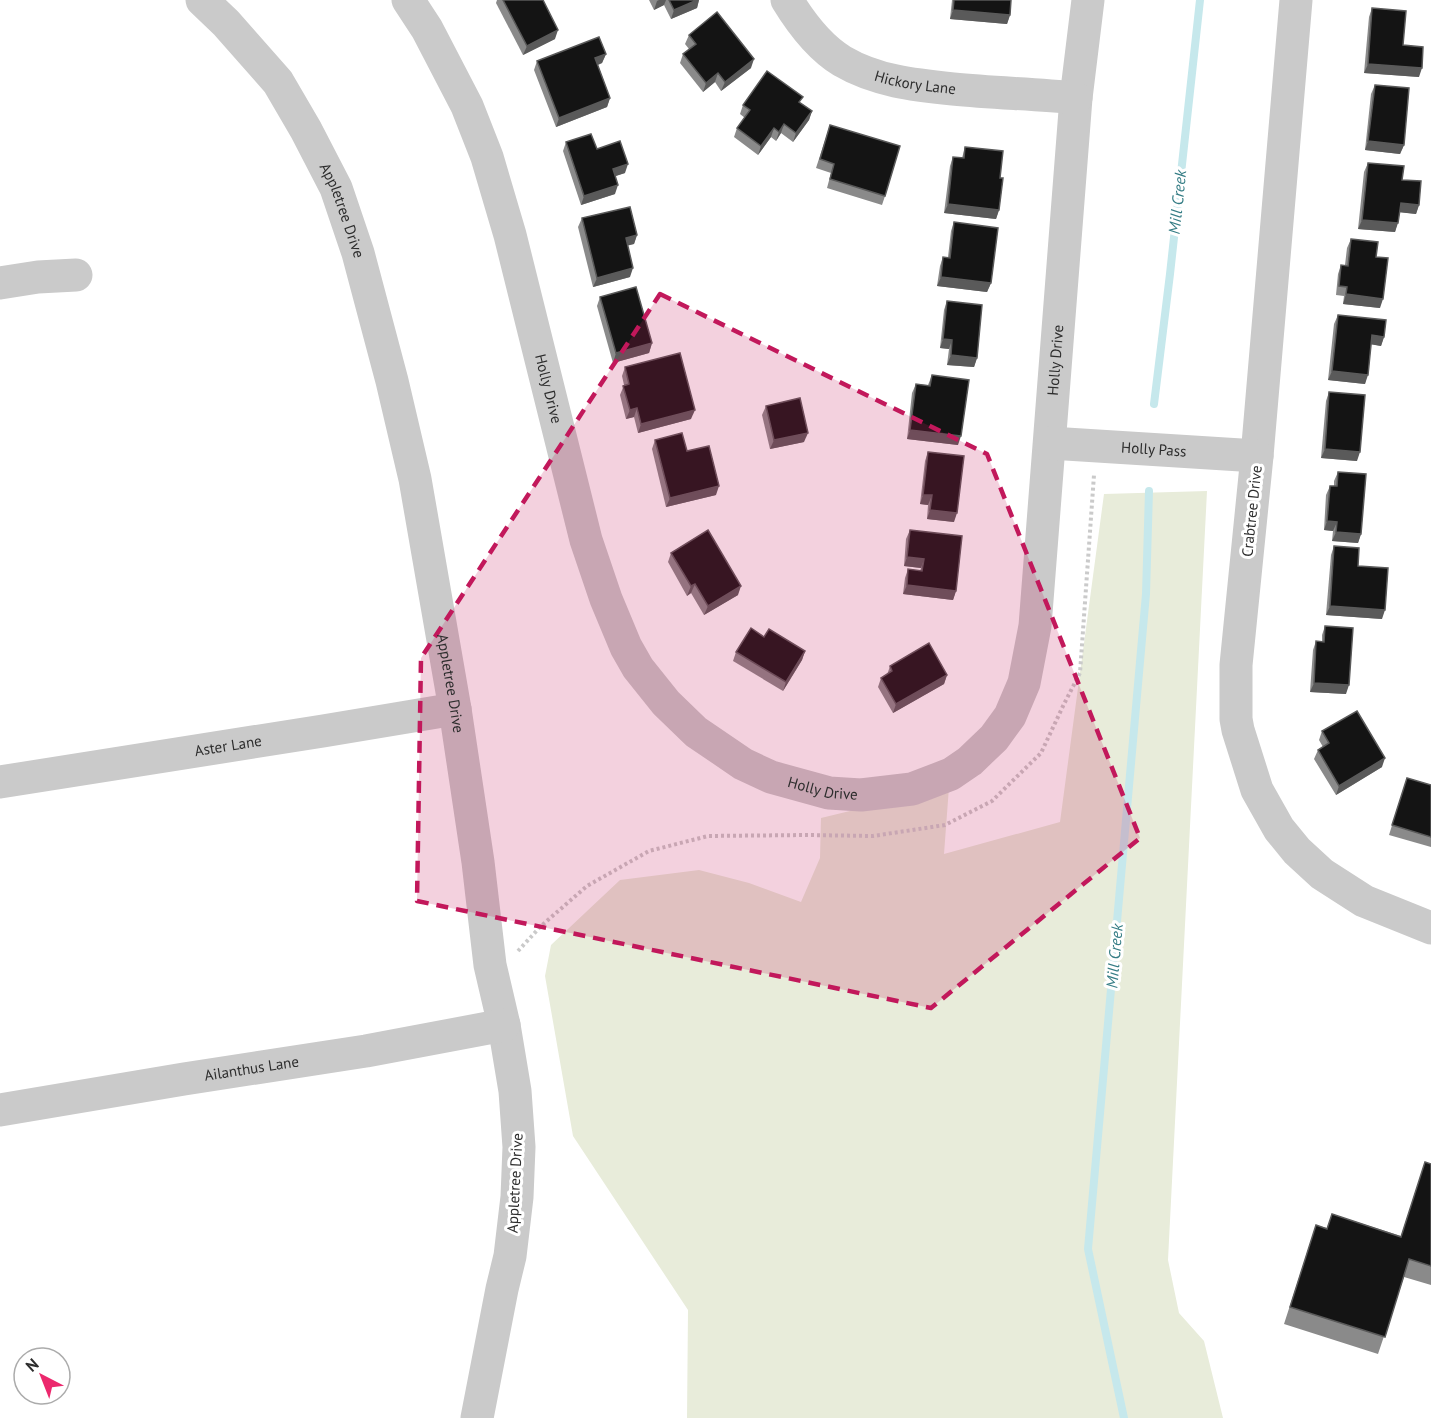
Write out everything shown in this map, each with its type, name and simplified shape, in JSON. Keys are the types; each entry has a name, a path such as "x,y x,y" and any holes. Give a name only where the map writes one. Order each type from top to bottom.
{"street":[{"name":"Appletree Drive","path":"202,0 226,22 278,82 336,188 358,253 415,479 455,709 478,862 490,965 504,1025 516,1102 519,1147 517,1197 510,1256 477,1418"},
{"name":"Holly Drive","path":"408,0 427,29 467,106 487,157 510,236 586,540 606,599 626,647 638,668 666,703 696,732 743,764 771,777 829,793 861,795 912,789 951,774 970,761 994,738 1010,716 1024,683 1035,626 1076,98 1088,0"},
{"name":"Hickory Lane","path":"787,0 797,18 818,41 841,60 871,74 892,81 921,86 999,94 1035,94 1076,98"},
{"name":"Crabtree Drive","path":"1296,0 1257,456 1236,666 1236,719 1257,790 1279,830 1297,851 1322,874 1364,901 1431,928"},
{"path":"0,283 38,277 76,275"},
{"name":"Holly Pass","path":"1050,443 1257,456"},
{"name":"Aster Lane","path":"0,782 455,709"},
{"name":"Ailanthus Lane","path":"0,1110 366,1051 504,1025"}],"highlighted area":[{"path":"660,294 987,454 1140,838 931,1008 417,901 421,658"}],"green space":[{"path":"1207,491 1168,1260 1179,1313 1204,1341 1223,1418 687,1418 688,1310 573,1136 545,976 551,945 620,880 699,870 749,883 801,902 820,858 821,818 949,787 944,854 1060,822 1104,494"}],"building":[{"path":"503,0 543,0 558,30 527,46"},
{"path":"669,0 697,0 674,10"},
{"path":"954,0 1011,0 1010,15 953,10"},
{"path":"1372,8 1406,11 1403,45 1423,47 1422,68 1368,64"},
{"path":"717,12 754,59 725,82 718,73 706,83 683,54 696,44 689,35"},
{"path":"599,37 606,54 595,58 610,98 559,118 537,61"},
{"path":"767,71 803,97 799,102 812,111 796,133 784,124 779,132 774,128 761,146 737,128 750,110 743,105"},
{"path":"1375,85 1409,88 1404,145 1368,141"},
{"path":"830,125 900,146 885,196 830,179 834,164 820,159"},
{"path":"591,134 597,149 620,141 628,164 613,169 618,185 584,196 566,142"},
{"path":"965,147 1003,151 1000,178 1003,178 999,210 948,204 953,157 964,158"},
{"path":"1368,163 1404,166 1402,180 1421,181 1419,205 1401,203 1398,223 1362,220"},
{"path":"630,207 637,235 626,238 633,268 597,278 582,218"},
{"path":"954,222 998,228 991,283 941,277 943,257 950,258"},
{"path":"1351,239 1378,242 1376,257 1388,258 1383,299 1346,294 1347,287 1339,286 1341,265 1348,266"},
{"path":"636,287 652,343 616,353 600,297"},
{"path":"947,301 982,305 977,358 951,355 952,340 943,339"},
{"path":"1338,315 1386,320 1384,337 1372,335 1368,375 1332,371"},
{"path":"680,353 695,410 641,424 637,408 630,410 623,386 629,384 625,367"},
{"path":"932,375 969,380 961,436 910,430 916,384 930,386"},
{"path":"1329,392 1365,395 1360,452 1325,449"},
{"path":"800,398 808,433 774,440 766,406"},
{"path":"682,433 687,451 709,446 719,486 670,498 655,440"},
{"path":"928,452 964,456 957,513 930,510 932,495 923,495"},
{"path":"1338,472 1366,474 1361,534 1336,532 1337,522 1327,521 1330,486 1337,486"},
{"path":"708,530 741,586 708,606 695,584 691,586 671,553"},
{"path":"910,530 962,536 956,591 907,585 908,569 922,571 924,559 907,557"},
{"path":"1334,546 1359,548 1358,566 1388,568 1385,610 1330,606"},
{"path":"1325,626 1353,628 1349,685 1314,683 1316,641 1324,642"},
{"path":"751,628 764,637 769,629 805,651 786,682 736,652"},
{"path":"929,643 947,675 896,704 881,678 892,671 890,666"},
{"path":"1357,711 1385,758 1339,786 1318,750 1329,743 1322,731"},
{"path":"1407,778 1431,785 1431,837 1392,825"},
{"path":"1425,1162 1431,1164 1431,1266 1409,1259 1385,1337 1290,1307 1316,1225 1327,1229 1332,1214 1401,1237"}],"waterway":[{"name":"Mill Creek","path":"1154,404 1200,0"},
{"name":"Mill Creek","path":"1124,1418 1088,1249 1146,594 1149,491"}]}
